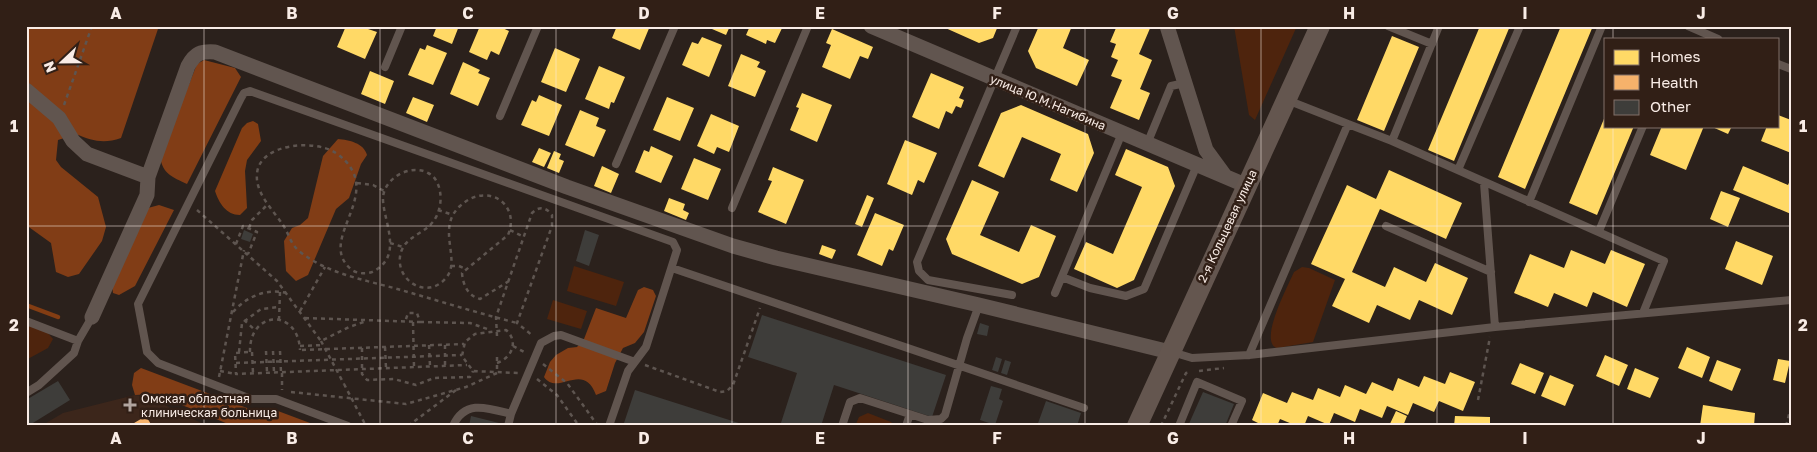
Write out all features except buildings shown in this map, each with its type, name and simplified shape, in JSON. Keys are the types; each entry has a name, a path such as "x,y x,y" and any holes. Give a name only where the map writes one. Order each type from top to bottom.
{"main road":[{"name":"2-я Кольцевая улица","path":"1137,426 1245,185 1320,26"}],"street":[{"name":"улица Ю.М.Нагибина","path":"871,26 1245,185"},
{"path":"1167,26 1206,150 1226,177"},
{"path":"92,317 147,194 148,177 193,56 202,51 215,52 567,187 733,246 776,258 1170,352"},
{"path":"26,90 59,118 73,142 87,154 148,177"}],"lane":[{"path":"385,67 402,26"},
{"path":"500,116 538,26"},
{"path":"616,164 674,26"},
{"path":"732,208 808,26"},
{"path":"1012,296 928,280 919,271 917,262 1017,26"},
{"path":"1388,26 1432,44"},
{"path":"1392,141 1439,26"},
{"path":"1458,170 1520,26"},
{"path":"1529,202 1602,26"},
{"path":"1688,26 1716,38"},
{"path":"1147,144 1171,86 1185,83"},
{"path":"348,426 276,399 251,398 158,363 150,357 137,310 138,304 244,93 256,91 673,242 677,250 646,347 628,371 609,426"},
{"path":"1286,100 1392,141 1664,261 1642,313"},
{"path":"1249,354 1348,124"},
{"path":"1599,231 1642,128"},
{"path":"1055,293 1122,133"},
{"path":"1062,277 1090,288 1126,296 1144,290 1197,165"},
{"path":"1484,183 1495,327"},
{"path":"1386,226 1491,272"},
{"path":"672,268 1084,408"},
{"path":"1170,352 1192,358 1249,354 1495,327 1791,300"},
{"path":"842,426 850,402 860,398 928,420 941,420 945,415 979,305"},
{"path":"26,393 39,385 74,353 78,341 92,317"},
{"path":"26,321 78,341"},
{"path":"508,426 511,414 541,343 554,336 561,335 635,362"},
{"path":"1179,426 1197,382 1242,401 1231,426"},
{"path":"453,426 459,416 467,409 478,405 511,414"},
{"path":"906,426 910,414"}],"path":[{"path":"59,118 92,26"},
{"path":"509,281 480,298 469,293 463,281 462,273 508,235 512,226 504,204 495,196 485,193 474,196 458,207 453,215 447,236 451,266 445,280 424,288 416,287 402,272 399,259 403,247 410,239 427,230 435,220 438,210 438,184 427,172 415,170 403,172 394,178 384,191 383,200 391,233 390,250 382,263 373,271 363,274 352,270 345,259 340,244 358,191 356,176 350,165 335,153 321,146 300,144 281,149 266,157 258,167 256,176 261,193 285,228 289,240 299,251 325,267 496,318 517,322 541,343"},
{"path":"357,183 373,185 384,191"},
{"path":"188,202 244,250 286,293 321,341 366,426"},
{"path":"248,228 252,220 268,204"},
{"path":"497,336 496,318 532,213 541,208 549,211 552,215 552,226 517,322"},
{"path":"438,210 453,215"},
{"path":"236,244 243,226 257,232 248,254"},
{"path":"510,230 524,237"},
{"path":"390,243 403,247"},
{"path":"217,385 244,250"},
{"path":"451,266 459,266 466,269"},
{"path":"300,311 325,267"},
{"path":"279,320 280,292"},
{"path":"232,313 255,295 286,293"},
{"path":"635,362 720,392 727,391 733,385 764,298"},
{"path":"239,352 239,329 244,320 261,309 279,306"},
{"path":"405,322 406,316 413,312 420,316 420,322"},
{"path":"305,318 470,323 491,331"},
{"path":"244,320 255,330"},
{"path":"252,374 250,339 255,330 267,321 279,320 295,329 300,339 301,350 464,344"},
{"path":"321,341 349,327 367,321"},
{"path":"413,322 414,367"},
{"path":"1478,400 1489,342 1495,327"},
{"path":"579,426 557,395 528,373 473,371 467,365 462,355 464,344 475,334 506,330 513,345 568,383 598,426"},
{"path":"300,346 323,345"},
{"path":"430,345 430,367"},
{"path":"445,345 446,366"},
{"path":"497,363 508,357 513,345"},
{"path":"385,347 386,369"},
{"path":"362,348 363,377 367,380 394,379 416,385 434,378 470,377 473,371"},
{"path":"273,351 274,373"},
{"path":"280,351 282,391"},
{"path":"236,374 235,352 250,352"},
{"path":"266,352 267,373"},
{"path":"497,353 497,373"},
{"path":"236,363 462,355"},
{"path":"220,370 236,374 252,374 467,365"},
{"path":"277,390 406,404 457,390 497,373"},
{"path":"219,376 228,380"},
{"path":"408,426 457,390"},
{"path":"1786,426 1791,407"}],"shaded area":[{"path":"26,26 159,26 121,138 98,141 76,134 58,140 56,160 61,167 98,197 106,227 102,241 79,274 68,277 56,272 51,243 26,225"},
{"path":"1234,26 1297,26 1255,120 1249,115"},
{"path":"204,60 235,68 241,77 187,184 166,171 160,157 197,64"},
{"path":"253,121 258,124 261,141 247,160 245,171 247,208 240,215 227,211 215,191 242,128 247,123"},
{"path":"338,139 351,141 359,145 367,155 361,164 349,198 336,209 308,275 296,281 286,271 284,241 292,228 300,225 308,218 323,156"},
{"path":"159,205 174,210 135,286 119,295 113,293 112,285 148,208"},
{"path":"574,266 624,282 616,306 567,291"},
{"path":"1302,267 1309,268 1335,280 1313,342 1277,348 1272,344 1272,325 1294,272"},
{"path":"644,287 653,290 656,296 644,332 635,343 623,348 615,363 606,391 596,395 591,385 584,380 578,379 556,383 550,382 544,377 550,362 556,355 568,348 577,347 584,339 596,308 626,318 638,290"},
{"path":"553,300 587,311 581,329 547,319"},
{"path":"26,324 47,332 53,339 48,348 26,360"},
{"path":"141,368 255,411 270,408 318,426 233,426 155,394 135,395 132,385 134,373"},
{"name":"Омская областная клиническая больница","path":"135,395 149,397 207,426 41,426 63,413"},
{"path":"868,413 891,422 895,426 855,426 859,417"}],"waterway":[{"path":"26,305 58,317"}],"place":[{"name":"Омская областная клиническая больница","path":"130,405"}]}
